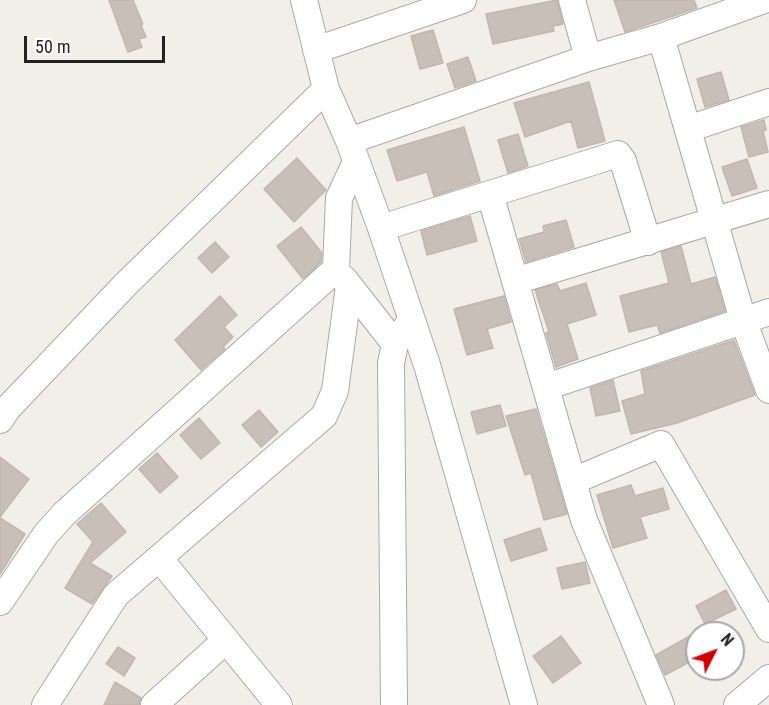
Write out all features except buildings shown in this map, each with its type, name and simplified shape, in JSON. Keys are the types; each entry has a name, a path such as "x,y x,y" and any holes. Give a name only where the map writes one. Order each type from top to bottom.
{"street":[{"path":"304,0 326,89 381,228 427,365 524,705"},
{"path":"572,0 588,58"},
{"path":"352,151 588,58 661,37 764,0"},
{"path":"316,50 457,1"},
{"path":"661,37 743,320 769,390"},
{"path":"0,420 8,408 126,284 326,89"},
{"path":"687,129 769,102"},
{"path":"45,705 110,602 324,416 335,391 343,278 339,198 352,151"},
{"path":"381,228 618,154 623,161 648,242"},
{"path":"490,194 584,520 661,705"},
{"path":"515,281 769,204"},
{"path":"343,278 395,344"},
{"path":"0,602 46,534 64,514 343,278"},
{"path":"546,387 769,312"},
{"path":"394,705 391,363 395,344 411,320"},
{"path":"573,481 661,444 769,629"},
{"path":"159,558 279,705"},
{"path":"154,705 225,641"},
{"path":"737,705 769,678"}]}
